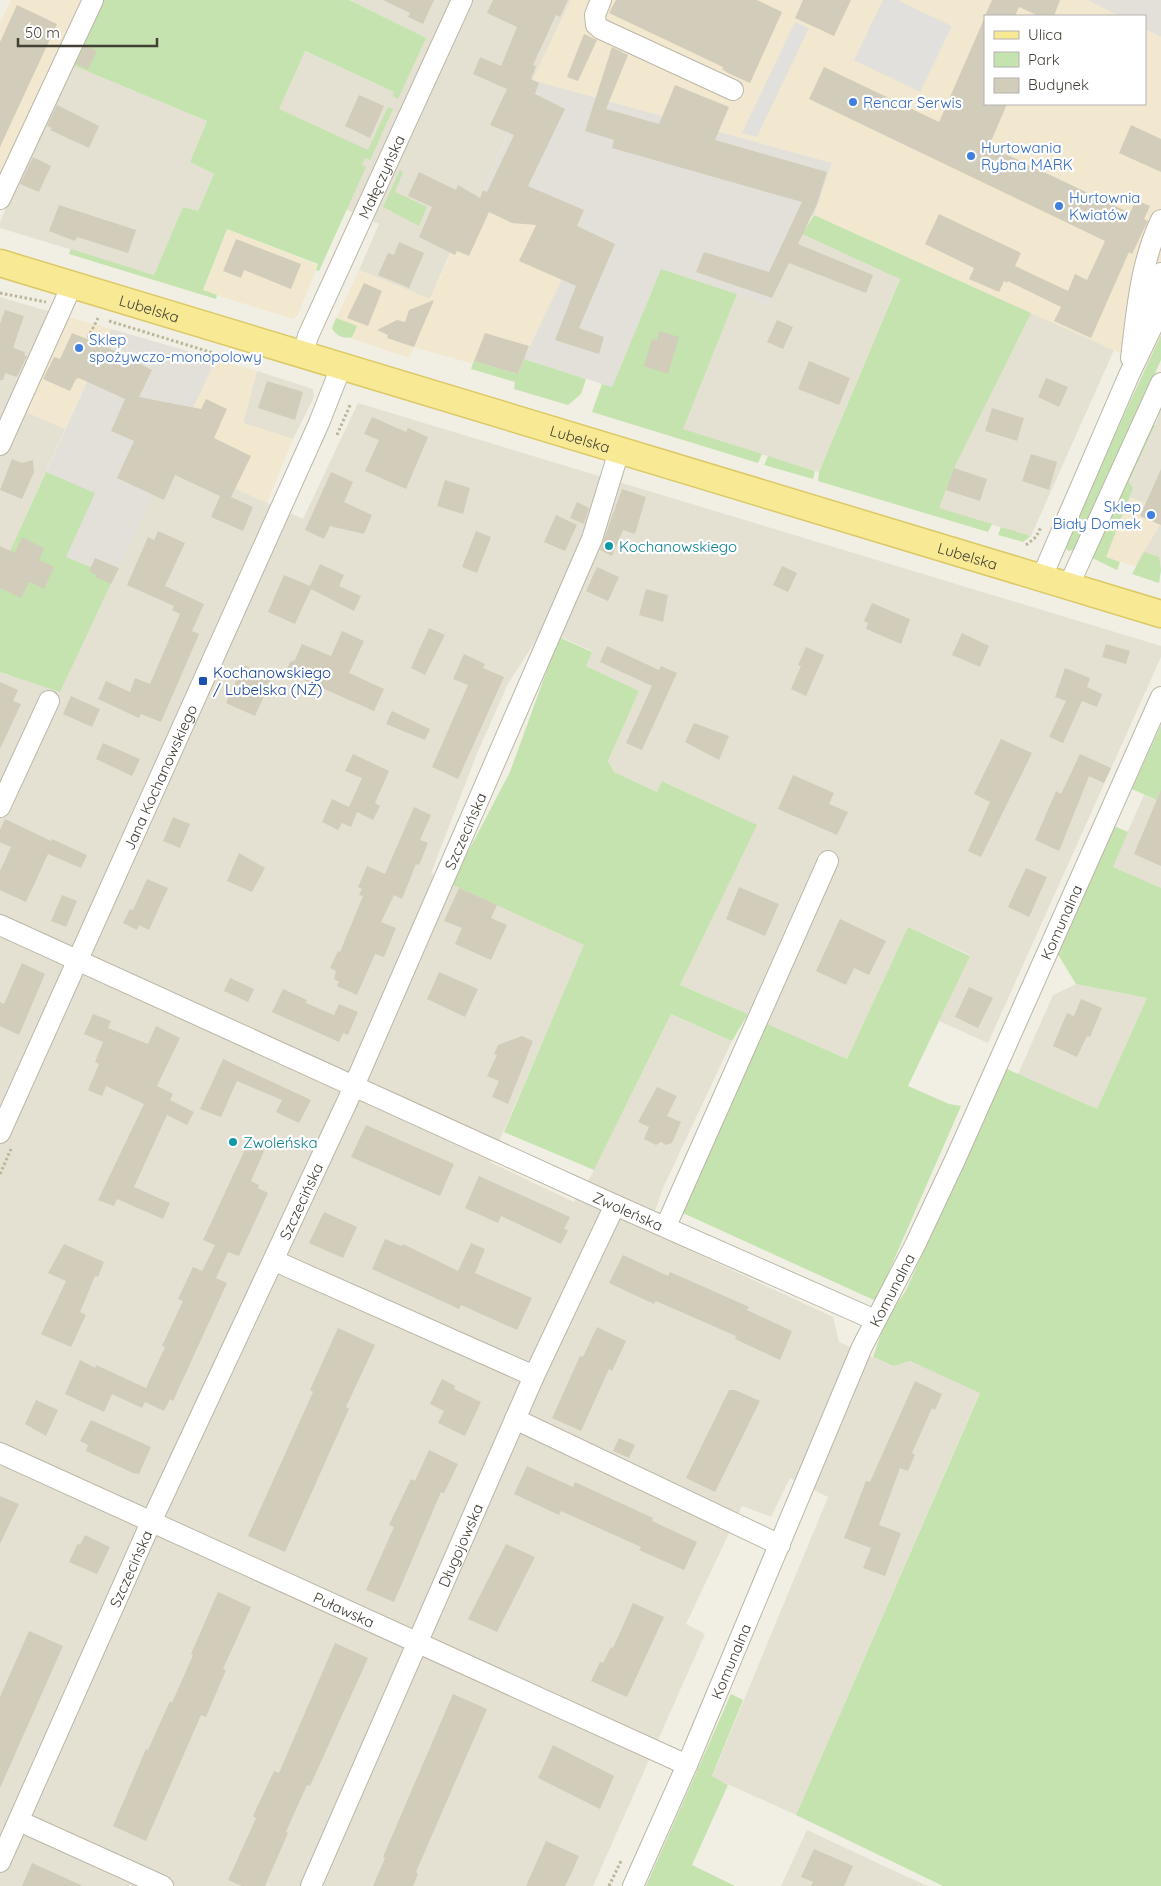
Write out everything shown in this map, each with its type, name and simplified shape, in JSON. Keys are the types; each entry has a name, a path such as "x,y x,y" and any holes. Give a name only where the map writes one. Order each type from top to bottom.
{"main road":[{"name":"Lubelska","path":"0,263 67,296 303,355 1161,614"}],"street":[{"path":"0,199 92,0"},
{"name":"Małęczyńska","path":"303,355 308,336 462,0"},
{"path":"601,0 595,15 596,25 600,29 733,90"},
{"path":"1130,375 1141,274 1149,246 1161,220"},
{"path":"1130,375 1161,273"},
{"path":"0,445 67,296"},
{"path":"1041,579 1161,308"},
{"name":"Jana Kochanowskiego","path":"0,1133 319,422 341,367"},
{"path":"1068,587 1161,383"},
{"name":"Szczecińska","path":"0,1862 152,1520 275,1261 354,1086 592,539 619,451"},
{"name":"Komunalna","path":"633,1886 687,1765 875,1320 915,1245 955,1160 1161,697"},
{"path":"0,807 49,701"},
{"path":"666,1226 828,861"},
{"name":"Zwoleńska","path":"0,925 77,962 615,1205 875,1320"},
{"name":"Długojowska","path":"312,1886 534,1376 615,1205"},
{"path":"275,1261 534,1376"},
{"path":"515,1419 780,1545"},
{"name":"Puławska","path":"0,1453 152,1520 687,1765"},
{"path":"19,1821 163,1886"}],"path":[{"path":"0,293 23,296 67,296 98,318 228,357"},
{"path":"88,338 98,318"},
{"path":"334,440 351,403"},
{"path":"1026,545 1036,537 1043,521"},
{"path":"609,1886 624,1856"}],"shaded area":[{"path":"11,0 86,0 0,186 0,23"},
{"path":"349,0 571,0 508,133 455,255 450,253 430,299 359,270 379,224 253,167 304,51 394,92 423,37"},
{"path":"571,0 1087,0 1117,15 984,15 984,105 1146,105 1146,30 1161,37 1161,335 1147,365 814,215 832,163 532,80"},
{"path":"883,0 897,0 952,26 920,92 854,60"},
{"path":"1087,0 1161,0 1161,37 1146,30 1146,15 1117,15"},
{"path":"795,22 809,28 757,137 742,133"},
{"path":"72,65 207,121 190,162 214,174 198,211 183,207 154,275 0,228 0,222 17,182"},
{"path":"532,80 832,163 814,215 811,217 769,305 661,269 612,387 524,359 570,262 575,231 583,210 519,207 483,190"},
{"path":"483,190 519,207 570,262 518,374 471,369 473,364 414,347 409,358 335,333 332,328 359,270 430,299 451,253 455,255"},
{"path":"227,229 318,265 298,315 293,319 203,291"},
{"path":"802,234 900,278 819,472 682,430 737,294 769,305"},
{"path":"993,296 1114,350 1031,536 902,498"},
{"path":"0,297 51,312 11,405 65,429 0,573"},
{"path":"64,316 111,329 65,429 23,410"},
{"path":"111,329 216,359 119,568 0,672 0,573"},
{"path":"216,359 257,371 243,423 293,439 267,503 169,458"},
{"path":"257,371 313,389 314,397 293,439 243,423"},
{"path":"1161,400 1161,573 1105,557 1129,483 1158,418 1154,414"},
{"path":"358,403 1161,646 1161,657 988,1043 939,1021 970,955 908,927 847,1059 765,1023 839,861 820,852 748,1014 680,985 756,825 663,781 657,792 614,772 608,761 639,691 586,666 592,651 543,629 508,684 478,751 431,873 585,945 490,1162 574,1202 591,1176 671,1014 732,1041 663,1188 648,1231 833,1317 839,1342 892,1366 910,1361 980,1392 796,1815 712,1777 828,1497 790,1478 771,1517 742,1506 686,1624 705,1634 593,1886 0,1886 0,672 10,676 114,577 169,458 303,519"},
{"path":"1130,497 1145,503 1140,516 1160,525 1135,566 1105,557"},
{"path":"1144,795 1161,802 1161,888 1112,867"},
{"path":"1076,984 1147,998 1097,1109 1018,1074 1053,995"},
{"path":"807,1830 901,1874 928,1886 781,1886"}],"green space":[{"path":"99,0 349,0 426,38 398,99 393,96 394,92 305,51 279,109 368,150 388,107 393,109 370,160 365,158 362,165 366,167 319,271 316,270 318,264 227,229 203,290 217,295 216,299 69,254 71,249 154,275 183,207 198,211 214,174 190,162 207,121 72,65"},
{"path":"400,170 403,172 395,192 427,207 419,226 383,207"},
{"path":"814,215 1031,313 954,468 939,508 992,524 988,532 818,481 819,472 900,279 802,234"},
{"path":"661,269 737,294 683,429 762,454 758,463 592,412 602,384 612,387"},
{"path":"336,318 357,326 352,337 343,337 336,333 332,328"},
{"path":"1161,335 1161,360 1079,540 1074,550 1068,551 1065,546 1068,535"},
{"path":"524,359 586,379 581,394 568,405 514,389 515,382 471,369 474,361 518,374"},
{"path":"1150,425 1155,425 1129,482 1133,488 1106,557 1120,562 1117,570 1090,557"},
{"path":"768,456 815,471 813,479 764,465"},
{"path":"46,472 95,493 66,557 114,577 60,692 0,672 0,573"},
{"path":"1001,527 1031,536 1023,542 998,535"},
{"path":"1144,552 1159,557 1161,570 1159,583 1132,574"},
{"path":"559,637 592,652 586,666 639,691 608,761 614,772 657,792 662,781 757,825 680,985 748,1014 732,1041 671,1014 594,1170 504,1132 584,945 451,884 510,772"},
{"path":"1161,725 1161,802 1132,789"},
{"path":"1114,826 1128,832 1113,867 1161,888 1161,1886 943,1886 796,1815 980,1393 910,1361 893,1366 873,1357 887,1317 905,1292 1007,1069 1097,1109 1147,998 1076,984 1057,953"},
{"path":"908,927 970,956 908,1086 949,1104 961,1106 876,1301 683,1213 765,1023 847,1059"},
{"path":"731,1694 743,1700 712,1776 728,1785 692,1865 735,1886 646,1886"}],"building":[{"path":"383,0 434,0 423,24 408,17 410,13"},
{"path":"493,0 568,0 560,17 556,15 533,65 536,66 531,79 539,83 535,94 565,109 528,186 584,210 577,226 615,244 579,328 604,337 599,354 555,340 576,286 519,261 536,225 512,223 489,212 469,256 457,251 455,255 419,237 432,207 408,196 419,172 456,190 458,185 480,198 483,190 487,192 514,135 490,125 507,89 473,74 480,57 501,66 517,27 487,13"},
{"path":"616,0 757,0 782,12 750,83 728,73 722,69 723,67 609,13"},
{"path":"803,0 851,0 834,36 795,18"},
{"path":"992,0 1060,0 1054,15 1037,15 1019,7 1015,15 985,15"},
{"path":"17,5 57,24 0,147 0,42"},
{"path":"984,19 984,105 1007,105 989,146 1130,213 1136,200 1150,206 1144,219 1148,221 1132,254 1129,252 1091,338 1054,321 1061,307 1008,281 1007,283 1004,281 999,292 969,279 974,268 925,244 939,214 1021,253 1015,266 1068,291 1075,274 1087,280 1105,241 809,99 824,67 939,122"},
{"path":"584,34 597,40 578,81 567,77"},
{"path":"85,45 97,51 88,69 76,64"},
{"path":"612,47 628,55 606,109 659,124 675,85 729,107 715,140 827,172 817,204 798,244 873,275 866,293 789,263 772,298 696,272 704,252 769,272 802,202 612,148 614,140 585,131"},
{"path":"359,95 384,106 370,138 345,126"},
{"path":"57,105 99,126 89,148 50,130 52,128 47,126"},
{"path":"1131,125 1161,139 1161,172 1119,153"},
{"path":"33,157 51,166 39,192 20,184"},
{"path":"59,205 136,230 128,253 77,237 75,241 49,231"},
{"path":"236,239 301,264 291,289 244,270 241,278 223,271"},
{"path":"399,242 424,253 409,288 378,275 388,253 394,255"},
{"path":"364,283 382,291 368,326 347,318"},
{"path":"434,300 414,347 387,338 388,335 377,330 397,320 405,322 409,310"},
{"path":"5,310 24,316 13,348 25,352 24,355 27,356 17,377 5,373 3,380 0,380 0,324"},
{"path":"777,320 793,327 783,349 767,342"},
{"path":"659,331 679,337 668,374 644,366 652,339 657,340"},
{"path":"72,333 105,346 152,370 139,397 201,409 206,399 227,409 214,438 251,456 231,497 253,507 243,531 211,517 220,496 175,475 164,500 117,478 134,441 111,431 125,399 79,378 76,379 70,391 43,379 54,357 60,359"},
{"path":"485,333 529,346 518,374 474,361"},
{"path":"809,361 850,378 839,405 798,389"},
{"path":"1046,378 1068,387 1059,407 1038,397"},
{"path":"267,381 303,392 295,420 258,408"},
{"path":"992,408 1024,418 1017,441 985,431"},
{"path":"372,417 406,432 408,428 428,437 406,489 365,471 379,440 364,434"},
{"path":"1031,454 1057,462 1049,490 1022,481"},
{"path":"12,459 22,463 33,460 34,472 22,499 0,490"},
{"path":"954,468 987,479 980,501 946,490"},
{"path":"1161,469 1161,525 1140,516"},
{"path":"331,472 353,482 344,502 372,515 364,534 330,526 324,539 305,530"},
{"path":"445,480 470,488 463,514 437,506"},
{"path":"622,489 646,497 635,534 623,530 612,556 600,550"},
{"path":"577,502 589,508 584,524 570,518"},
{"path":"556,515 577,525 565,551 544,542"},
{"path":"158,531 185,543 165,586 204,604 192,631 199,634 161,722 141,714 139,718 98,699 106,681 130,692 135,678 150,684 180,614 172,610 174,606 127,585 148,537 154,540"},
{"path":"476,531 491,537 477,573 462,567"},
{"path":"22,537 44,548 39,560 54,567 44,589 29,582 21,598 0,588 0,546 15,553"},
{"path":"95,558 119,568 111,584 95,577 97,575 89,571"},
{"path":"320,564 344,575 339,586 361,596 354,611 311,589 295,624 268,612 284,575 310,586"},
{"path":"782,566 797,573 788,592 773,585"},
{"path":"597,567 619,577 608,601 586,591"},
{"path":"646,589 668,595 663,622 639,615"},
{"path":"872,603 910,619 901,644 866,629 868,623 864,621"},
{"path":"429,628 445,635 425,675 411,668"},
{"path":"342,631 364,641 349,673 384,689 374,711 286,672 290,662 295,660 302,644 331,656"},
{"path":"962,633 989,646 980,667 952,655"},
{"path":"1106,644 1130,651 1126,664 1102,657"},
{"path":"607,646 659,670 661,666 677,673 642,750 626,743 652,686 600,662"},
{"path":"806,647 824,655 806,696 791,689 801,666 798,665"},
{"path":"464,654 485,664 483,668 504,677 458,779 432,767 468,685 453,679"},
{"path":"243,665 272,678 255,716 226,703"},
{"path":"1065,668 1090,678 1087,687 1102,694 1097,707 1082,701 1063,743 1049,737 1066,701 1055,697"},
{"path":"0,682 18,690 13,701 21,704 0,749"},
{"path":"71,696 100,709 92,727 63,714"},
{"path":"392,711 430,729 425,740 386,724"},
{"path":"694,723 729,736 719,760 685,742"},
{"path":"1001,739 1032,753 981,857 968,851 990,802 974,794"},
{"path":"103,743 140,759 132,776 96,759"},
{"path":"353,754 389,771 375,803 380,806 373,820 357,812 351,827 342,823 338,830 322,822 332,799 349,807 362,778 345,771"},
{"path":"1080,754 1111,768 1104,783 1089,776 1059,851 1035,840 1056,791 1061,794"},
{"path":"793,775 834,793 829,804 848,812 837,835 778,809"},
{"path":"1161,790 1161,866 1134,854"},
{"path":"414,807 431,815 420,840 428,843 419,865 416,864 402,899 394,895 381,922 396,928 384,957 375,954 357,995 337,986 339,982 334,979 336,971 330,968 338,951 340,952 363,896 359,895 362,889 358,887 367,866 385,874"},
{"path":"173,817 190,824 180,848 163,841"},
{"path":"5,819 51,841 52,839 87,855 81,868 48,854 26,902 0,890 0,871 11,847 0,842 0,830"},
{"path":"239,853 265,868 252,892 227,881"},
{"path":"1026,868 1047,877 1029,917 1008,907"},
{"path":"147,879 168,888 149,930 139,925 137,930 123,923 130,909 133,910"},
{"path":"739,887 779,904 765,936 726,919"},
{"path":"459,888 497,905 491,918 507,925 491,960 455,944 462,928 444,921"},
{"path":"62,895 77,901 66,927 51,921"},
{"path":"840,919 886,941 869,975 854,968 846,985 816,971"},
{"path":"22,963 45,974 19,1035 0,1026 0,1002 4,1004"},
{"path":"439,972 478,989 465,1017 427,999"},
{"path":"230,978 254,989 248,1002 224,991"},
{"path":"969,987 993,998 978,1028 955,1017"},
{"path":"283,989 307,1000 306,1003 334,1015 339,1004 358,1012 348,1035 343,1033 339,1042 272,1012"},
{"path":"1081,999 1102,1008 1090,1037 1087,1036 1077,1057 1053,1046 1067,1013 1074,1016"},
{"path":"93,1014 111,1021 108,1028 148,1044 156,1026 180,1038 157,1086 173,1094 170,1100 194,1112 187,1125 167,1115 134,1187 170,1203 163,1219 117,1199 114,1206 98,1200 144,1104 106,1086 102,1096 88,1090 99,1064 95,1062 103,1042 84,1034"},
{"path":"522,1036 533,1041 508,1104 492,1097 499,1081 487,1076 497,1055 494,1054 498,1045"},
{"path":"223,1059 311,1100 299,1123 276,1112 282,1100 237,1081 221,1117 200,1109"},
{"path":"657,1087 677,1096 667,1116 681,1122 672,1143 666,1145 661,1142 656,1145 644,1139 649,1127 638,1122"},
{"path":"366,1125 454,1164 440,1196 351,1157"},
{"path":"248,1143 264,1151 251,1181 259,1185 258,1188 268,1193 239,1256 228,1252 216,1278 227,1283 173,1401 170,1399 164,1411 145,1402 142,1408 112,1394 104,1412 65,1394 80,1360 95,1368 96,1365 146,1388 165,1347 162,1346 183,1301 178,1299 193,1267 202,1271 215,1245 203,1240"},
{"path":"479,1176 570,1217 564,1229 568,1230 561,1244 501,1216 498,1223 465,1208"},
{"path":"324,1212 357,1227 343,1258 309,1243"},
{"path":"385,1239 402,1246 403,1244 458,1271 471,1243 485,1249 475,1273 532,1298 517,1330 461,1305 459,1309 372,1269"},
{"path":"64,1244 104,1262 98,1277 95,1276 80,1312 86,1315 71,1347 41,1334 66,1281 48,1273"},
{"path":"623,1255 668,1276 670,1272 749,1307 747,1310 792,1331 780,1360 735,1339 736,1336 656,1301 654,1304 609,1283"},
{"path":"597,1327 626,1341 612,1371 609,1369 581,1431 552,1418 580,1356 583,1357"},
{"path":"338,1328 375,1345 346,1407 349,1409 285,1552 248,1536 313,1392 310,1390"},
{"path":"442,1379 455,1386 454,1389 481,1402 465,1436 438,1423 444,1411 430,1404"},
{"path":"915,1381 942,1394 935,1410 932,1408 912,1453 915,1455 908,1471 900,1468 879,1525 901,1533 885,1576 863,1568 871,1548 844,1538 866,1481 870,1482"},
{"path":"729,1390 735,1390 760,1401 715,1492 686,1478"},
{"path":"36,1400 58,1410 46,1436 25,1424"},
{"path":"91,1420 151,1447 139,1474 86,1451 88,1445 80,1441"},
{"path":"619,1438 635,1445 629,1458 613,1451"},
{"path":"429,1450 458,1464 444,1493 441,1492 394,1602 366,1590 394,1527 389,1525 411,1479 415,1481"},
{"path":"527,1466 573,1487 575,1482 653,1518 652,1521 697,1542 684,1570 639,1550 641,1547 561,1511 559,1515 514,1494"},
{"path":"0,1496 19,1504 0,1544"},
{"path":"85,1535 110,1547 97,1574 69,1562 78,1543 80,1545"},
{"path":"506,1544 535,1557 497,1632 468,1619"},
{"path":"218,1592 251,1607 223,1669 226,1670 206,1717 201,1715 146,1841 113,1826 146,1749 148,1750 170,1701 172,1703"},
{"path":"633,1603 664,1617 627,1697 591,1681 600,1662 603,1663 611,1647 613,1648"},
{"path":"29,1631 63,1646 0,1788 0,1697"},
{"path":"335,1643 368,1658 310,1786 307,1785 265,1886 242,1886 228,1880 256,1818 253,1816 274,1771 279,1773"},
{"path":"453,1694 487,1709 416,1872 418,1874 413,1886 373,1886 385,1858 383,1857"},
{"path":"553,1745 614,1776 600,1809 538,1778"},
{"path":"546,1841 579,1856 572,1872 565,1886 526,1886"},
{"path":"814,1849 853,1866 844,1886 811,1886 813,1882 801,1877"},
{"path":"32,1863 52,1872 83,1886 22,1886"}],"place":[{"name":"Rencar Serwis","path":"853,102"},
{"name":"Hurtowania Rybna MARK","path":"971,156"},
{"name":"Hurtownia Kwiatów","path":"1059,206"},
{"name":"Sklep spożywczo-monopolowy","path":"79,348"},
{"name":"Sklep Biały Domek","path":"1151,515"},
{"name":"Kochanowskiego","path":"609,546"},
{"name":"Kochanowskiego / Lubelska (NŻ)","path":"203,681"},
{"name":"Zwoleńska","path":"233,1142"}]}
